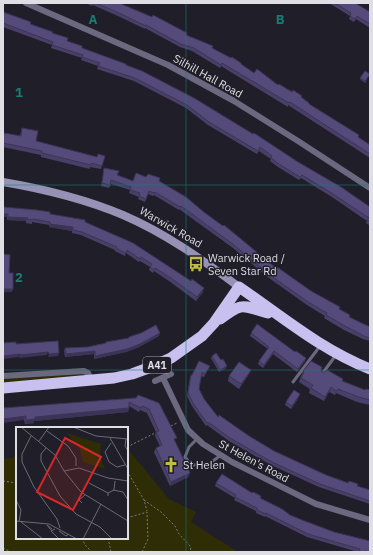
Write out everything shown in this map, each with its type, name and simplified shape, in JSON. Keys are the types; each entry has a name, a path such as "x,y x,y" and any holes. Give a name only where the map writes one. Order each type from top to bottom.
{"highway":[{"name":"Warwick Road","path":"239,288 276,315 337,354 370,369"},
{"name":"A41","path":"3,388 114,378 132,374 171,358 202,336 214,323 239,288"},
{"name":"A41","path":"214,323 230,311 244,306 250,306 276,315"}],"main road":[{"name":"Warwick Road","path":"3,182 74,198 124,215 164,236 209,265 239,288"}],"street":[{"name":"Silhill Hall Road","path":"26,3 168,65 234,101 370,188"},
{"path":"3,376 84,372 88,374 91,380"},
{"path":"155,381 171,374"},
{"name":"St Helen's Road","path":"163,378 188,430 197,439 220,455 316,504 370,520"}],"lane":[{"path":"293,382 321,344"},
{"path":"322,374 337,354"},
{"path":"197,439 189,447 185,457 191,465 209,464 220,455"}],"path":[{"path":"168,427 183,420"},
{"path":"128,446 161,430"},
{"path":"128,473 144,500 147,512 148,539 142,552"},
{"path":"3,481 16,483"},
{"path":"144,500 161,512 175,526 179,534 191,547 190,552"},
{"path":"128,518 147,512"},
{"path":"82,539 85,546 92,552"},
{"path":"108,539 111,552"},
{"path":"3,548 11,552"}],"shaded area":[{"path":"56,374 81,374 82,376 3,384 3,379"},
{"path":"128,449 169,499 196,512 191,522 238,552 3,552 3,459 16,457 16,539 128,539"}],"building":[{"path":"96,3 119,3 152,17 153,15 187,33 186,35 213,46 212,48 231,58 232,57 254,73 257,69 278,85 279,84 292,92 293,90 302,96 301,97 309,104 359,135 358,137 370,145 370,154 290,102 289,103 222,63 221,65 194,48 181,44 146,25"},
{"path":"335,3 355,3 370,12 370,24 357,16 355,19 350,16 351,13"},
{"path":"3,12 31,22 30,24 53,32 52,33 68,38 67,41 82,46 82,48 142,71 194,98 253,134 254,133 298,162 341,187 370,207 370,222 367,220 369,218 333,194 302,175 300,177 279,164 271,158 272,156 260,147 258,151 209,122 187,105 135,78 98,66 100,63 82,57 83,55 52,45 53,42 3,23"},
{"path":"365,71 370,74 365,81 360,78"},
{"path":"22,128 38,131 36,141 97,157 98,154 105,156 102,166 91,163 91,165 42,153 42,151 3,143 4,133 21,136"},
{"path":"104,168 119,171 117,175 133,181 136,173 146,177 148,174 160,178 159,181 186,197 205,213 223,226 224,225 276,268 277,267 311,291 340,307 339,309 350,315 349,317 370,327 370,338 326,315 327,313 308,302 270,275 234,245 181,206 180,207 155,192 149,191 146,199 139,196 140,193 130,190 131,187 111,180 110,185 102,183"},
{"path":"3,207 50,212 50,214 85,220 85,222 133,243 204,288 197,297 171,278 155,268 154,270 150,267 152,264 141,257 140,259 127,250 126,253 116,248 117,247 82,232 73,230 73,227 50,224 50,222 27,219 28,218 8,217 8,214 3,214"},
{"path":"3,254 10,255 9,273 13,273 13,289 3,289"},
{"path":"257,324 295,352 296,351 306,358 298,369 274,351 264,365 259,361 269,347 251,333"},
{"path":"156,325 160,333 127,349 95,356 95,351 66,354 65,348 88,347 129,338"},
{"path":"58,341 59,353 49,354 48,352 3,356 3,343 16,342 16,344"},
{"path":"216,353 221,360 223,359 227,366 220,370 212,356"},
{"path":"199,361 210,366 205,374 202,372 199,389 204,399 218,417 219,415 274,451 326,475 348,483 349,481 358,484 357,486 370,490 370,501 320,484 272,462 230,438 208,422 207,423 188,393 191,375"},
{"path":"311,361 322,367 322,372 327,370 343,379 342,381 365,390 370,390 370,400 338,389 336,391 331,387 325,397 311,388 313,385 301,378 304,372 303,371"},
{"path":"239,362 251,370 241,384 229,376"},
{"path":"294,390 300,394 292,406 286,402"},
{"path":"138,395 159,403 177,438 174,439 190,473 171,482 156,448 162,445 156,432 159,431 149,409 142,406 141,408 129,402 129,408 35,417 35,419 26,420 26,416 3,419 3,408 136,398"},
{"path":"222,474 252,493 253,492 261,496 260,498 282,509 290,515 334,532 370,541 370,552 359,552 360,549 308,534 257,510 257,508 235,497 236,495 216,483"}],"place":[{"name":"Warwick Road / Seven Star Rd","path":"196,264"},
{"name":"St Helen","path":"171,465"}]}
